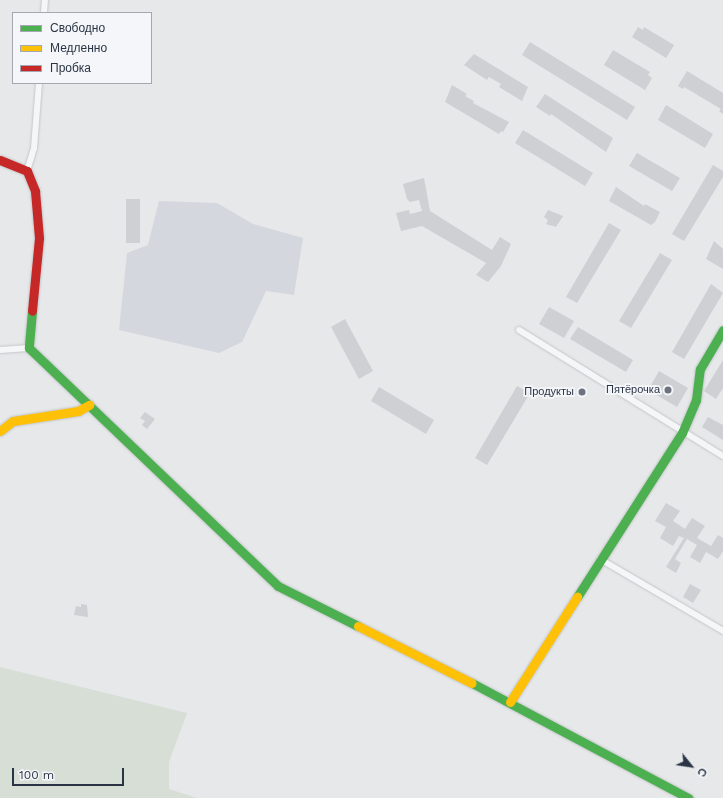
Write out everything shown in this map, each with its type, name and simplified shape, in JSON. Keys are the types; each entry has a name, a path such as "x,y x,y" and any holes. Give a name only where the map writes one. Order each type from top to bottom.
{"street":[{"path":"44,0 44,12"},
{"path":"29,348 39,238 35,192 27,171 34,148 39,84"},
{"path":"0,160 27,171"},
{"path":"519,330 668,420 682,433 723,456"},
{"path":"510,702 600,559 682,433 696,400 700,369 723,330"},
{"path":"0,350 29,348 278,586 510,702 688,798"},
{"path":"0,431 13,421 78,410 89,404"},
{"path":"600,559 723,632"}],"shaded area":[{"path":"159,201 217,203 253,224 303,238 294,295 266,291 242,342 219,353 119,330 127,253 148,245"},
{"path":"0,667 187,713 169,762 169,789 197,798 0,798"}],"building":[{"path":"638,27 643,30 644,27 674,45 666,58 632,37"},
{"path":"530,42 635,107 627,120 522,55"},
{"path":"613,50 650,72 648,75 652,78 645,90 604,65"},
{"path":"474,54 528,87 522,101 499,87 501,84 489,77 487,80 464,65"},
{"path":"687,71 723,93 723,114 719,111 721,109 684,87 683,89 678,86"},
{"path":"452,85 467,94 465,96 474,101 473,103 509,122 503,132 501,131 499,134 445,102"},
{"path":"545,94 613,138 606,152 551,114 550,116 536,107"},
{"path":"666,105 713,134 705,148 658,120"},
{"path":"523,130 593,173 585,186 515,143"},
{"path":"637,153 680,178 672,191 629,166"},
{"path":"713,165 723,171 723,177 684,241 672,234"},
{"path":"424,178 430,211 492,250 500,237 511,244 501,266 488,282 476,275 486,263 422,226 401,231 396,213 409,210 410,214 422,211 419,200 410,202 407,199 403,184"},
{"path":"616,187 644,206 645,204 660,212 655,222 651,225 609,201"},
{"path":"126,199 140,199 140,243 126,243"},
{"path":"548,210 563,216 556,227 546,224 548,220 544,217"},
{"path":"609,223 621,230 577,303 566,297"},
{"path":"714,241 723,249 723,269 706,259"},
{"path":"660,253 672,260 631,328 619,321"},
{"path":"711,284 723,293 684,359 672,352"},
{"path":"549,307 574,321 564,338 539,324"},
{"path":"345,319 373,371 359,379 331,327"},
{"path":"578,327 633,360 626,372 570,339"},
{"path":"723,360 723,388 716,399 704,391"},
{"path":"659,371 688,388 677,407 648,390"},
{"path":"517,386 530,393 487,465 475,458"},
{"path":"379,387 434,420 426,434 371,401"},
{"path":"145,412 155,419 147,429 142,425 145,421 140,418"},
{"path":"708,417 723,425 723,440 702,427"},
{"path":"666,503 680,511 673,521 685,529 692,518 705,526 697,538 711,546 718,535 723,538 723,551 718,559 706,552 700,563 690,557 697,545 687,539 675,559 681,563 676,573 666,567 684,538 679,536 673,546 660,538 666,527 655,521"},
{"path":"690,584 701,590 693,603 683,597"},
{"path":"81,604 87,605 88,617 74,615 76,606 81,607"}],"traffic: fast":[{"path":"32,311 29,348 278,586 358,626"},
{"path":"577,597 682,433 696,400 700,369 723,330"},
{"path":"472,683 688,798"}],"traffic: slow":[{"path":"0,431 13,421 78,411 89,405"},
{"path":"510,702 577,597"},
{"path":"358,626 472,683"}],"traffic: jam":[{"path":"0,160 27,171 35,191 39,238 32,311"}],"place":[{"name":"Пятёрочка","path":"668,390"},
{"name":"Продукты","path":"582,392"}]}
